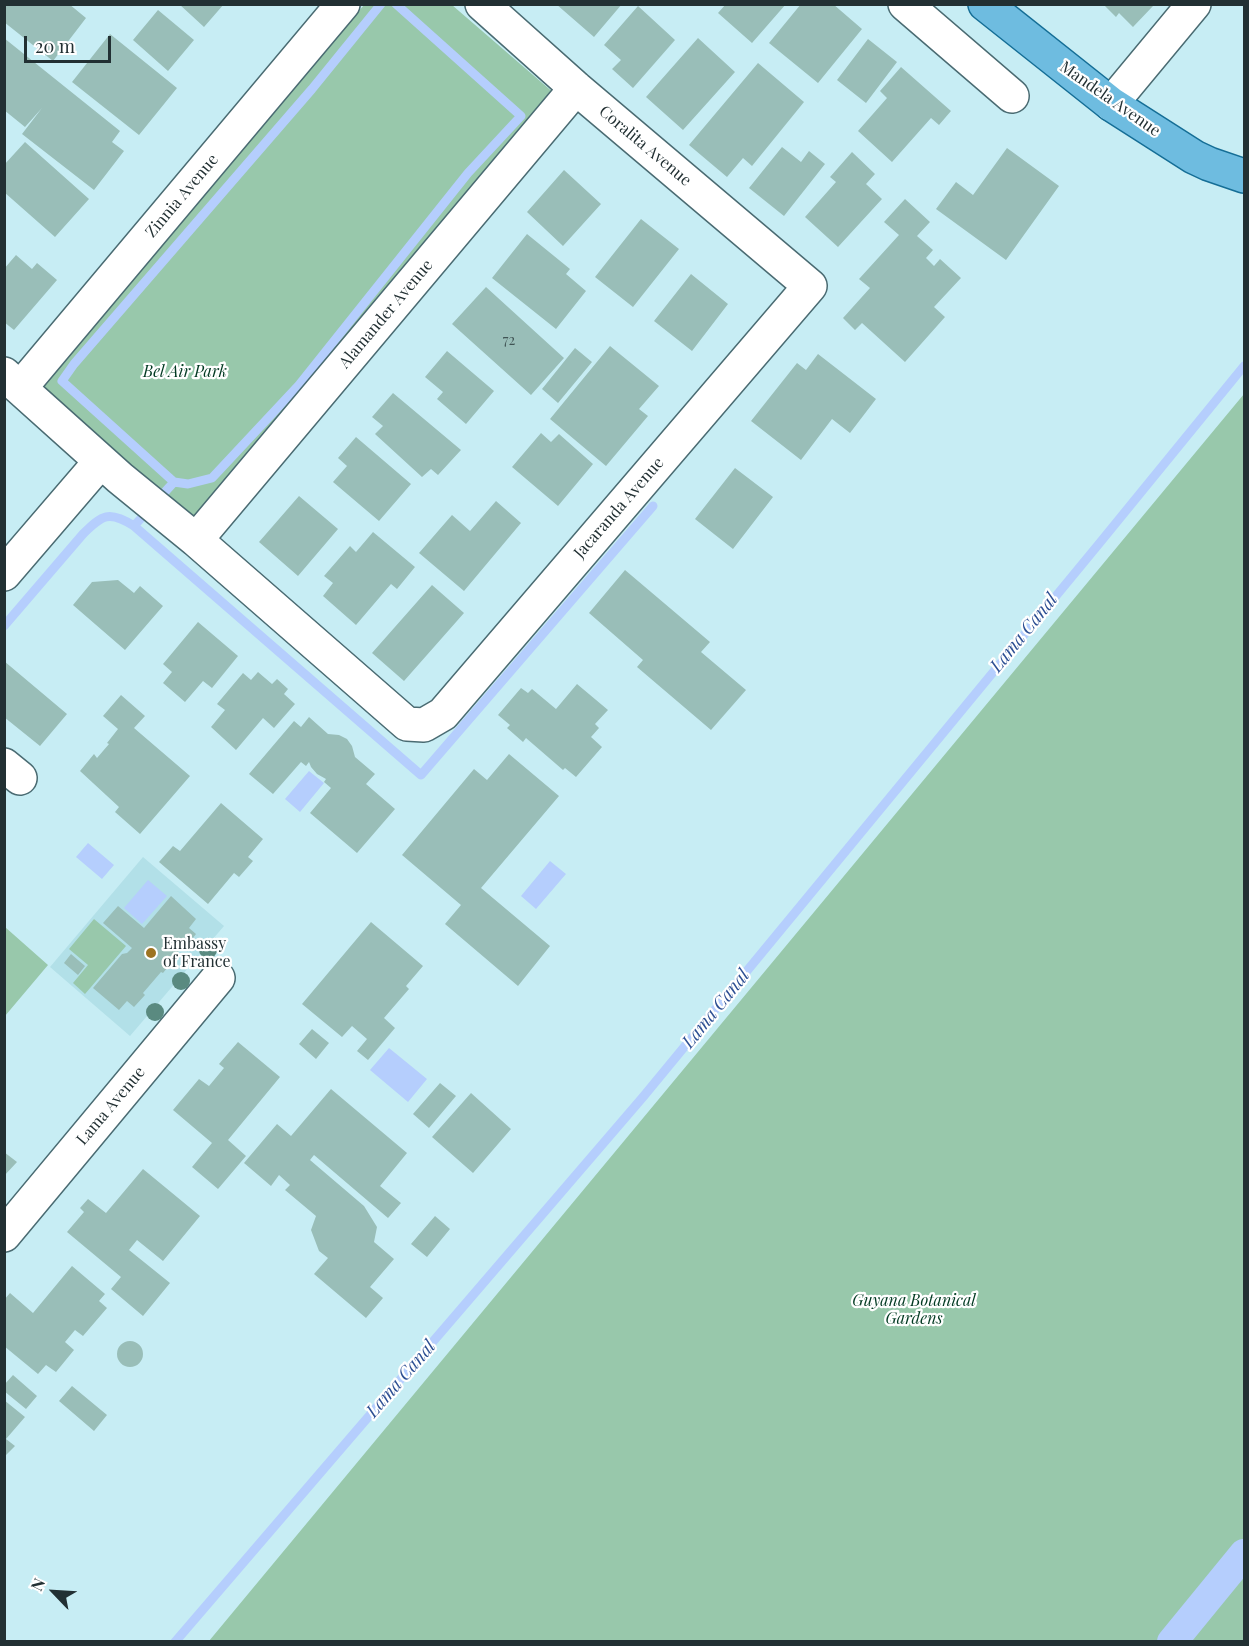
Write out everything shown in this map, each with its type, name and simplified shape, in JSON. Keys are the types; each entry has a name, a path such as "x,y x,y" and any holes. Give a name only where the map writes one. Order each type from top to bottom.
{"main road":[{"name":"Mandela Avenue","path":"985,4 1110,104 1194,157 1245,176"}],"street":[{"name":"Zinnia Avenue","path":"13,380 343,4"},
{"path":"905,4 1012,96"},
{"path":"1110,104 1194,4"},
{"name":"Coralita Avenue","path":"486,6 576,88 810,286"},
{"name":"Alamander Avenue","path":"196,540 576,88"},
{"name":"Jacaranda Avenue","path":"196,540 407,724 424,725 443,714 810,286"},
{"path":"13,380 110,470 196,540"},
{"path":"4,574 110,470"},
{"name":"Lama Avenue","path":"4,1235 218,978"}],"shaded area":[{"path":"309,771 324,783 300,812 285,799"},
{"path":"88,843 114,865 102,879 76,857"},
{"path":"143,857 224,926 130,1036 50,967"},
{"path":"550,861 566,874 536,909 521,896"},
{"path":"148,880 167,896 142,924 124,908"},
{"path":"389,1048 427,1079 408,1102 370,1070"}],"green space":[{"name":"Bel Air Park","path":"364,5 452,5 555,94 194,519 38,385"},
{"name":"Guyana Botanical Gardens","path":"1244,394 1244,1641 209,1641"},
{"path":"94,919 126,946 85,994 73,983 88,965 69,949"},
{"path":"5,927 48,965 5,1016"}],"building":[{"path":"4,4 69,4 86,18 53,61 4,22"},
{"path":"179,4 224,4 204,27"},
{"path":"556,4 622,4 594,37"},
{"path":"726,4 786,4 752,43 718,13"},
{"path":"801,4 833,4 862,29 818,83 769,43"},
{"path":"1103,4 1151,4 1153,6 1133,27 1119,13 1116,17"},
{"path":"638,6 675,40 633,88 612,69 621,60 604,45"},
{"path":"158,10 194,40 168,71 133,40"},
{"path":"110,34 177,88 139,135 72,82"},
{"path":"4,38 120,131 112,142 124,151 94,190 22,134 42,108 25,127 4,110"},
{"path":"698,38 735,72 683,130 646,97"},
{"path":"868,39 897,62 866,103 837,80"},
{"path":"758,63 804,102 752,166 743,158 727,177 689,145"},
{"path":"901,67 951,111 939,125 931,118 892,162 858,131 887,98 880,91"},
{"path":"25,142 89,199 55,237 4,192 4,165"},
{"path":"782,147 801,162 809,151 825,164 784,216 749,188"},
{"path":"1007,148 1059,186 1006,260 936,209 956,182 973,195"},
{"path":"852,152 875,174 866,184 882,199 838,247 805,217 836,182 830,177"},
{"path":"564,170 601,204 563,246 527,212"},
{"path":"905,199 930,222 917,236 933,250 926,258 934,266 940,259 961,278 934,307 945,317 905,362 862,323 855,330 843,318 870,288 859,279 899,235 884,222"},
{"path":"641,219 679,249 633,307 595,277"},
{"path":"527,234 570,269 566,274 586,291 556,329 492,278"},
{"path":"16,255 32,269 37,263 57,280 14,330 4,322 4,269"},
{"path":"691,274 728,304 692,351 654,321"},
{"path":"486,287 564,358 531,395 452,324"},
{"path":"610,346 659,386 639,409 648,416 606,466 550,419"},
{"path":"575,348 592,362 558,403 542,389"},
{"path":"447,351 494,391 466,424 437,399 443,392 425,377"},
{"path":"818,354 876,399 850,433 832,419 801,460 751,421 797,363 806,370"},
{"path":"393,393 461,450 438,475 431,469 422,477 375,434 383,426 372,417"},
{"path":"541,433 551,442 559,434 593,464 558,506 512,467"},
{"path":"356,437 411,484 379,521 333,482 347,466 338,458"},
{"path":"735,468 773,497 733,549 695,519"},
{"path":"299,496 338,529 298,576 259,542"},
{"path":"496,501 521,523 464,591 419,553 452,515 470,531"},
{"path":"373,532 415,567 397,589 391,584 356,625 323,596 333,583 324,576 350,546 356,552"},
{"path":"625,570 710,642 701,652 746,690 711,730 637,667 643,660 589,613"},
{"path":"118,580 134,593 140,586 163,606 125,650 73,605 92,582"},
{"path":"432,585 464,613 404,681 372,653"},
{"path":"198,622 238,656 212,688 203,681 185,702 163,683 172,672 163,664"},
{"path":"4,661 67,714 40,746 4,717"},
{"path":"258,672 272,684 277,679 288,689 284,694 295,704 274,728 263,718 236,750 211,727 225,710 217,704 243,673 251,680"},
{"path":"577,684 608,710 595,724 599,728 591,737 602,747 576,777 565,768 563,770 526,738 523,742 507,728 510,725 498,715 521,688 528,693 532,689 556,709"},
{"path":"121,695 145,716 134,728 190,776 140,834 115,812 119,807 80,771 94,754 97,758 118,729 103,716"},
{"path":"309,717 328,734 339,735 347,739 355,757 375,774 366,784 395,809 357,853 310,813 331,788 324,782 326,779 317,774 309,762 306,766 301,762 273,794 249,774 294,721 301,727"},
{"path":"509,754 559,796 481,888 550,946 518,986 445,924 461,905 402,855 474,769 487,780"},
{"path":"221,803 263,839 248,857 253,861 239,877 234,873 208,904 159,862 173,846 180,851"},
{"name":"Embassy of France","path":"171,896 196,919 189,928 196,934 143,993 145,995 134,1007 127,1001 119,1010 93,988 122,954 132,948 103,923 118,906 144,928"},
{"path":"371,922 423,966 406,986 409,989 384,1018 395,1028 368,1060 357,1051 367,1039 352,1026 342,1037 302,1004"},
{"path":"71,954 85,966 78,975 64,963"},
{"path":"312,1029 329,1043 316,1059 299,1044"},
{"path":"238,1042 280,1077 228,1140 246,1156 218,1189 192,1167 212,1143 173,1110 199,1079 209,1086 224,1068 219,1064"},
{"path":"440,1083 456,1096 429,1128 413,1114"},
{"path":"331,1089 407,1153 380,1186 401,1203 388,1218 314,1155 310,1160 364,1206 377,1227 374,1242 394,1259 370,1287 383,1298 366,1318 314,1274 328,1258 319,1251 311,1230 316,1216 285,1190 290,1185 279,1175 271,1186 244,1163 277,1124 291,1136"},
{"path":"471,1093 511,1129 473,1173 432,1137"},
{"path":"4,1152 17,1162 4,1176"},
{"path":"143,1169 200,1216 163,1261 137,1240 129,1250 170,1283 143,1316 111,1289 121,1277 67,1232 84,1212 80,1208 88,1199 106,1213"},
{"path":"435,1216 450,1229 427,1257 411,1244"},
{"path":"72,1266 105,1294 99,1301 107,1308 83,1336 75,1330 65,1342 74,1350 56,1372 46,1365 38,1374 4,1346 4,1300 10,1293 33,1313"},
{"path":"130,1341 139,1345 143,1354 139,1363 130,1367 121,1363 117,1354 121,1345"},
{"path":"13,1375 37,1396 26,1409 4,1391 4,1385"},
{"path":"72,1386 107,1415 94,1431 59,1401"},
{"path":"4,1400 25,1417 6,1439 15,1446 4,1457"}],"waterway":[{"path":"4,626 95,522 112,516 134,526 174,482 62,381 74,364 312,89 381,4"},
{"path":"174,482 188,484 212,478 299,385 468,173 521,116 396,4"},
{"name":"Lama Canal","path":"175,1642 643,1097 1244,366"},
{"path":"134,526 421,775 653,506"},
{"path":"1172,1642 1244,1554"}],"place":[{"name":"Embassy of France","path":"151,953"}]}
